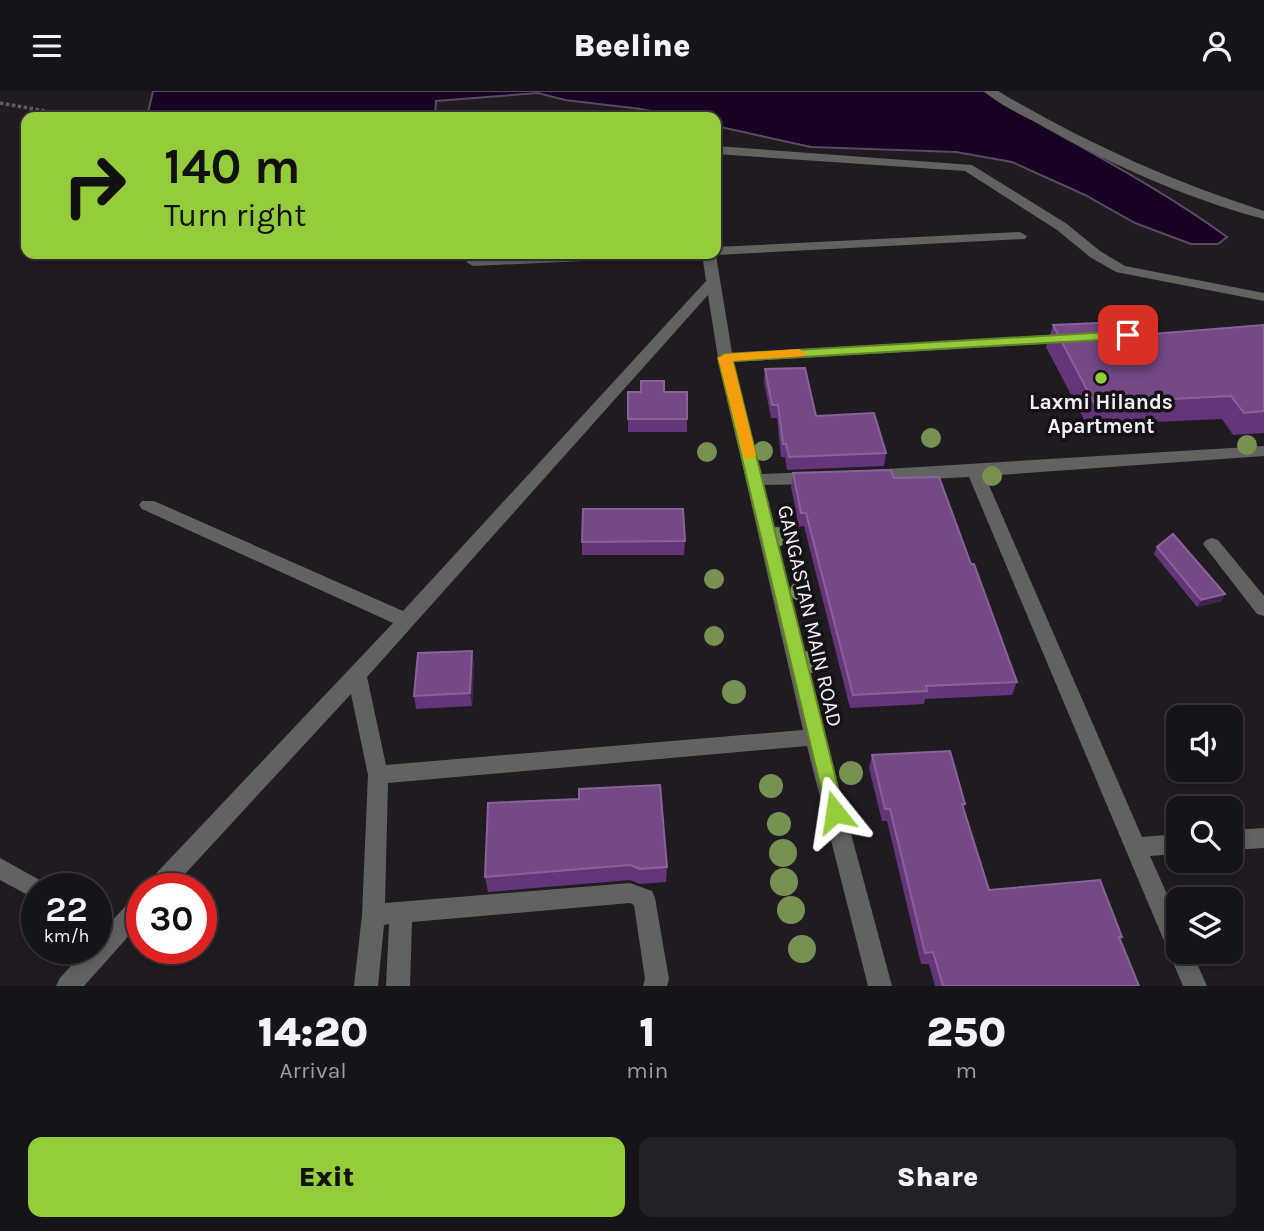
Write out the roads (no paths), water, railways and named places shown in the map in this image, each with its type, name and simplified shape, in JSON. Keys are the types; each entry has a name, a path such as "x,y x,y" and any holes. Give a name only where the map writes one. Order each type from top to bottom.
{"street":[{"path":"990,91 1031,117 1154,176 1264,215"},
{"path":"721,150 968,168 1062,226 1095,254 1121,269 1264,297"},
{"path":"721,251 1020,236"},
{"path":"473,262 539,259"},
{"name":"GANGASTAN MAIN ROAD","path":"710,259 725,358 815,737 880,986"},
{"path":"171,873 357,675 712,283"},
{"path":"725,358 1083,338"},
{"path":"755,480 975,471 1264,451"},
{"path":"975,471 1166,919"},
{"path":"148,505 405,620"},
{"path":"1212,544 1264,609"},
{"path":"357,675 378,775 373,915 366,986"},
{"path":"378,775 815,737"},
{"path":"1243,839 1264,838"},
{"path":"1134,847 1166,845"},
{"path":"0,867 21,880"},
{"path":"373,915 630,893 638,895 644,898 657,979 655,986"},
{"path":"398,986 401,913"},
{"path":"68,986 82,964"},
{"path":"1185,964 1195,986"}],"place":[{"name":"Laxmi Hilands Apartment","path":"1101,378"}]}
